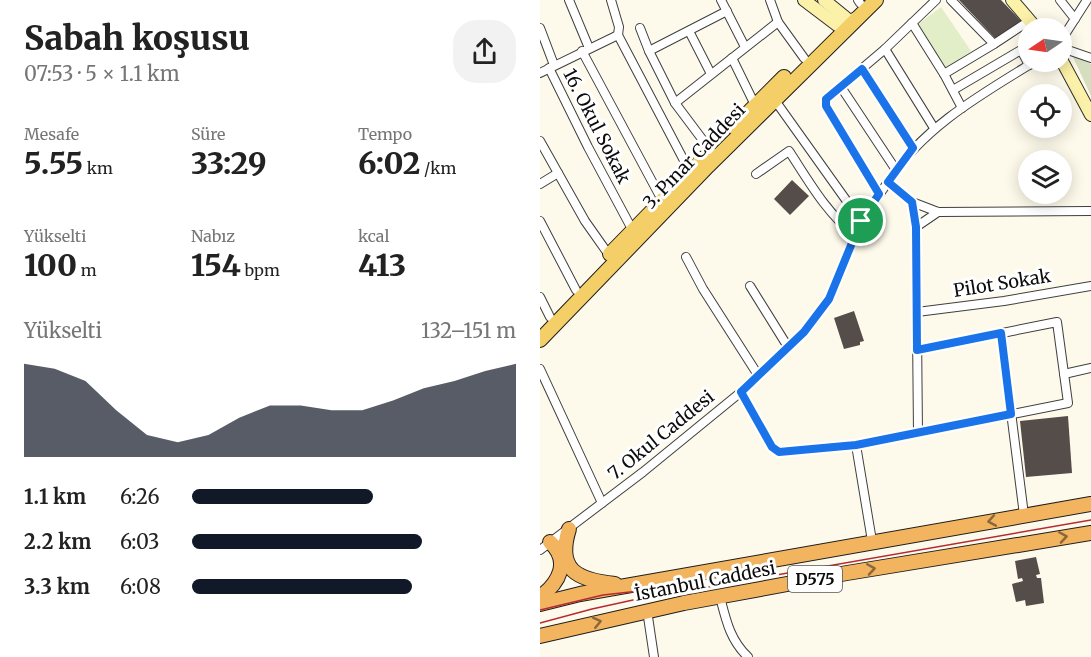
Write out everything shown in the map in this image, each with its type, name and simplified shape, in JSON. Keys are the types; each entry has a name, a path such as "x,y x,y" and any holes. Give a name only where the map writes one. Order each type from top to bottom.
{"highway":[{"name":"İstanbul Caddesi","path":"540,604 580,594 872,541 1091,504"},
{"name":"İstanbul Caddesi","path":"540,636 648,610 847,573 1091,533"},
{"path":"555,541 571,570 602,582 632,586"},
{"path":"540,597 552,587 560,573 561,566 555,541"}],"main road":[{"path":"804,0 852,12"},
{"path":"824,0 852,12"},
{"name":"3. Pınar Caddesi","path":"540,340 828,46 852,12 876,0"},
{"path":"1012,0 1026,18"},
{"path":"540,327 755,105 852,12"},
{"path":"1068,72 1091,115"}],"street":[{"path":"569,0 585,50 662,200"},
{"path":"611,0 619,27 618,35 690,171"},
{"path":"721,0 745,48"},
{"path":"770,0 778,22 804,58"},
{"path":"879,194 826,106 826,99 885,49 936,0"},
{"path":"951,0 994,44"},
{"path":"1060,0 1075,19"},
{"path":"1072,24 1087,0"},
{"path":"649,51 727,11"},
{"path":"675,103 778,22"},
{"path":"912,23 962,108"},
{"name":"16. Okul Sokak","path":"540,28 552,67 588,147 633,231"},
{"path":"640,28 675,103 711,151"},
{"path":"689,31 711,74"},
{"path":"944,74 1018,32"},
{"path":"540,73 618,35"},
{"path":"885,49 934,128"},
{"path":"1072,51 1091,58"},
{"path":"952,90 1018,52"},
{"path":"732,58 755,105"},
{"path":"862,69 913,148"},
{"name":"7. Okul Caddesi","path":"555,541 741,392 804,332 829,299 861,221 913,148 934,128 1018,72"},
{"path":"841,87 896,170"},
{"path":"774,99 861,221"},
{"path":"540,141 585,221 609,255"},
{"path":"756,174 789,151 824,202 855,235"},
{"path":"540,184 558,172"},
{"path":"888,182 912,202 938,212 1091,211"},
{"path":"912,202 916,227 918,433"},
{"path":"916,227 938,212"},
{"path":"541,225 576,290"},
{"path":"686,256 703,289 758,375"},
{"path":"750,286 788,346"},
{"name":"Pilot Sokak","path":"917,312 1091,286"},
{"path":"540,297 550,317"},
{"path":"741,392 772,447 779,452 856,445 1068,403 1057,322 917,350"},
{"path":"1001,333 1024,515"},
{"path":"1064,374 1091,368"},
{"path":"540,369 602,503"},
{"path":"856,445 872,541"},
{"path":"720,597 730,634 739,649 748,657"},
{"path":"648,610 654,657"}],"green space":[{"path":"941,7 971,51 945,69 917,25"},
{"path":"1072,55 1091,64 1091,96"}],"building":[{"path":"959,0 1001,0 1018,18 1018,23 996,39"},
{"path":"792,180 809,196 790,215 774,199"},
{"path":"854,311 864,341 860,342 860,345 844,349 834,318"},
{"path":"1068,416 1072,473 1026,477 1020,421"},
{"path":"1036,557 1040,574 1036,575 1037,578 1041,578 1044,603 1026,606 1025,600 1016,602 1012,584 1023,581 1022,578 1018,579 1015,561"}],"tram line":[{"path":"540,623 633,600 1091,520"},
{"path":"540,610 603,595 648,590"}],"route":[{"path":"862,69 913,148 888,182 912,202 916,227 917,350 1001,333 1011,414 856,445 779,452 772,447 741,392 804,332 829,299 861,221 879,194 826,106 826,99 862,69"}]}
